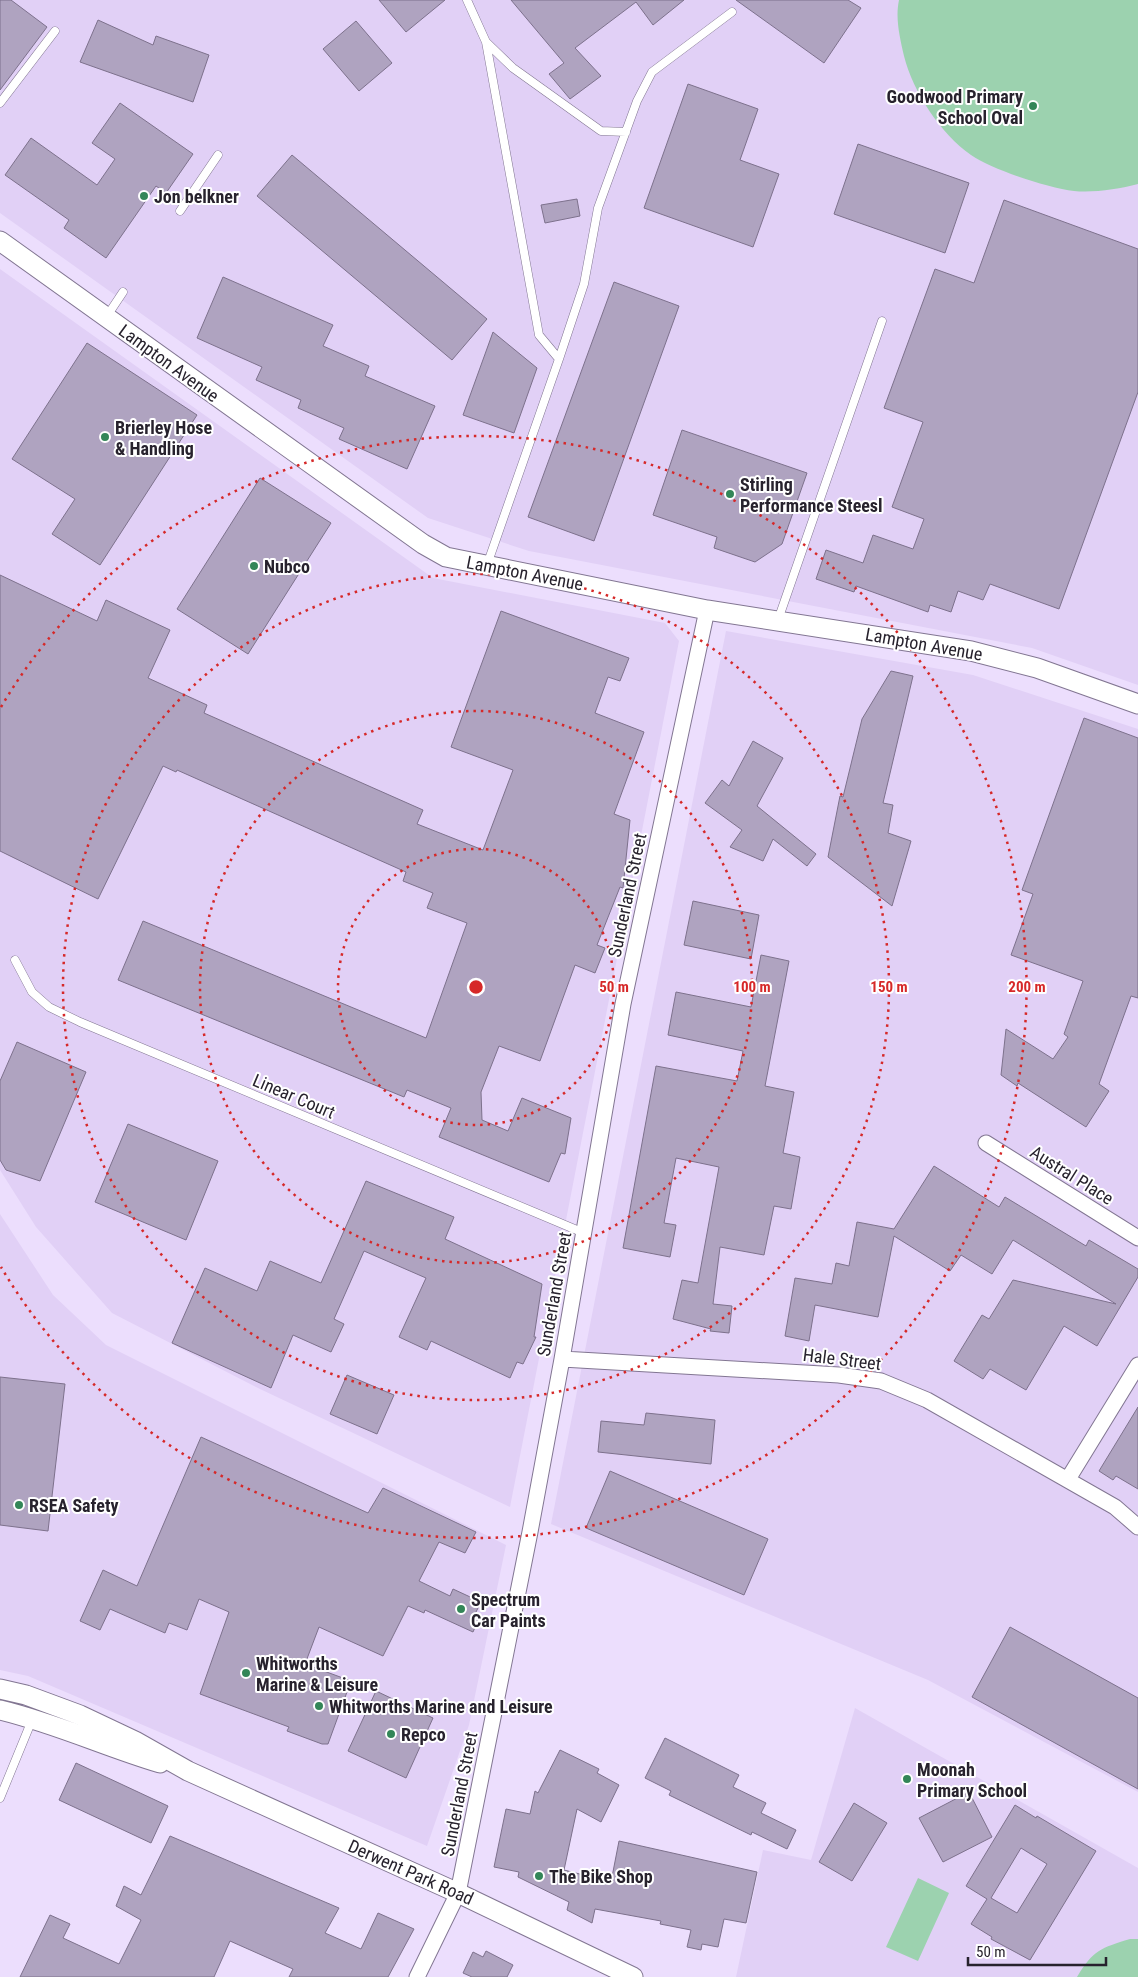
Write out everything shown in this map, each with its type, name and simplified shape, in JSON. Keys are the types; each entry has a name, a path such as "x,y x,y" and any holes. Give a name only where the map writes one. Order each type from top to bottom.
{"street":[{"name":"Lampton Avenue","path":"0,242 423,544 446,557 707,610 971,651 1037,668 1138,704"},
{"name":"Sunderland Street","path":"417,1977 458,1893 562,1360 623,1004 707,610"},
{"name":"Austral Place","path":"986,1144 1138,1238"},
{"name":"Hale Street","path":"562,1360 838,1375 881,1381 927,1400 1068,1479 1115,1508 1138,1527"},
{"path":"1068,1479 1138,1365"},
{"name":"Derwent Park Road","path":"0,1690 26,1695 80,1715 135,1741 188,1771 458,1893 633,1977"},
{"name":"Derwent Park Road","path":"0,1710 33,1718 136,1756 188,1771"}],"lane":[{"path":"467,0 486,42 539,335 559,359"},
{"path":"487,565 584,284 598,208 637,101 652,72 732,12"},
{"path":"0,103 55,31"},
{"path":"486,42 514,68 601,131 626,132"},
{"path":"180,211 218,155"},
{"path":"106,318 123,292"},
{"path":"778,620 882,321"},
{"name":"Linear Court","path":"15,960 32,992 49,1007 80,1022 584,1233"},
{"path":"0,1798 33,1718"}],"shaded area":[{"path":"0,0 1138,0 1138,685 1032,648 529,551 428,518 0,213"},
{"path":"0,269 433,578 665,623 679,641 510,1507 260,1389 112,1313 36,1227 0,1170"},
{"path":"726,631 973,675 1138,729 1138,1792 928,1680 551,1524"},
{"path":"0,1214 53,1295 106,1345 506,1545 469,1725 427,1846 28,1676 0,1670"},
{"name":"Moonah Primary School","path":"855,1708 1138,1868 1138,1977 736,1977 763,1850 811,1860"}],"green space":[{"name":"Goodwood Primary School Oval","path":"899,0 1138,0 1138,184 1098,191 1074,191 1036,182 1006,172 971,155 949,136 939,124 914,84 904,56 900,35 898,21"},
{"path":"918,1878 949,1893 918,1961 886,1947"},
{"path":"1130,1939 1138,1939 1138,1977 1077,1977 1093,1955 1105,1948"}],"building":[{"path":"0,0 11,0 47,27 0,90"},
{"path":"379,0 445,0 406,32"},
{"path":"511,0 684,0 653,25 636,2 575,48 601,76 570,99 549,74 564,63"},
{"path":"736,0 848,0 861,8 824,63"},
{"path":"98,20 153,45 156,36 209,55 193,102 80,62"},
{"path":"356,21 392,63 359,91 323,49"},
{"path":"688,84 758,109 740,160 779,174 753,247 644,208"},
{"path":"120,103 193,154 166,193 156,186 106,258 64,228 69,220 5,175 31,138 97,185 115,159 92,143"},
{"path":"858,144 969,183 945,253 834,214"},
{"path":"292,155 487,319 452,360 257,196"},
{"path":"577,199 580,216 545,223 541,205"},
{"path":"1004,200 1138,249 1138,392 1059,609 990,584 983,600 958,591 951,612 930,605 928,612 856,586 854,592 816,579 826,550 863,563 873,535 913,549 924,519 892,507 923,422 884,408 935,269 974,283"},
{"path":"223,277 333,325 323,346 369,366 365,376 435,406 407,469 339,439 344,428 298,408 301,400 256,380 262,367 197,338"},
{"path":"614,282 679,306 594,541 528,517"},
{"path":"493,332 537,368 514,433 463,415"},
{"name":"Brierley Hose & Handling","path":"87,343 197,415 100,565 52,534 75,499 12,459"},
{"name":"Stirling Performance Steesl","path":"682,430 807,473 782,544 755,562 714,548 717,537 653,515"},
{"name":"Nubco","path":"260,478 331,523 248,654 177,609"},
{"path":"0,575 97,621 106,600 170,630 148,678 207,705 204,713 423,810 417,824 483,850 513,770 451,747 501,611 629,658 620,681 608,677 595,713 644,732 614,814 630,820 623,888 620,887 597,945 605,948 595,973 575,965 540,1061 499,1046 481,1092 482,1120 508,1131 522,1098 571,1118 565,1154 561,1153 549,1182 439,1137 451,1108 407,1090 404,1097 118,980 143,921 426,1038 467,923 427,908 433,893 403,881 406,872 177,770 176,772 163,766 98,899 0,851"},
{"path":"891,671 913,676 883,803 893,805 888,833 911,841 892,906 828,857 840,796 843,797 862,719"},
{"path":"1084,718 1138,738 1138,998 1131,996 1099,1084 1109,1091 1086,1127 1018,1083 1017,1086 1001,1075 1006,1029 1053,1059 1068,1037 1064,1034 1083,981 1011,955 1033,894 1022,890"},
{"path":"753,741 783,758 757,806 816,854 807,866 773,839 763,861 730,847 742,830 705,803 722,780 729,786"},
{"path":"693,901 759,915 751,959 684,945"},
{"path":"761,955 789,961 765,1086 794,1092 783,1153 800,1157 791,1209 774,1206 764,1255 720,1247 713,1304 732,1306 729,1333 710,1331 711,1329 673,1319 682,1280 698,1283 719,1167 676,1158 664,1223 676,1225 670,1257 623,1248 656,1066 737,1081 743,1051 668,1035 676,992 751,1007"},
{"path":"17,1042 86,1072 40,1181 6,1170 0,1160 0,1081"},
{"path":"128,1124 218,1161 186,1240 95,1202"},
{"path":"934,1166 999,1207 1005,1197 1086,1246 1089,1240 1138,1269 1138,1277 1097,1346 1064,1326 1026,1390 990,1369 983,1379 954,1361 982,1315 989,1319 1013,1280 1116,1304 1013,1240 992,1274 961,1255 950,1271 894,1236 878,1317 815,1305 809,1341 785,1336 795,1278 832,1284 836,1263 849,1266 857,1222 894,1229"},
{"path":"366,1181 454,1217 445,1239 542,1284 534,1337 536,1337 523,1364 517,1362 510,1378 431,1341 427,1350 399,1337 426,1278 364,1251 334,1319 344,1324 331,1352 293,1335 271,1388 172,1343 205,1268 257,1291 270,1261 321,1283"},
{"path":"347,1375 394,1395 377,1434 330,1414"},
{"path":"0,1377 65,1384 48,1531 0,1525"},
{"path":"1138,1407 1138,1489 1116,1476 1113,1480 1099,1471"},
{"path":"646,1413 715,1420 711,1464 598,1452 601,1421 644,1425"},
{"path":"201,1437 368,1513 383,1488 476,1532 465,1553 439,1542 419,1581 450,1596 453,1589 481,1602 474,1616 479,1618 473,1632 425,1610 424,1613 408,1606 383,1656 319,1627 305,1664 351,1681 328,1744 322,1744 287,1731 289,1727 200,1694 229,1612 199,1599 187,1630 169,1623 165,1633 110,1609 100,1630 80,1621 103,1570 137,1586"},
{"path":"610,1471 768,1539 744,1595 586,1528"},
{"path":"1010,1627 1138,1698 1138,1789 972,1697"},
{"name":"Repco","path":"376,1691 433,1718 406,1778 348,1751"},
{"path":"665,1738 739,1775 733,1787 766,1803 761,1813 796,1830 787,1849 752,1832 751,1835 669,1795 671,1791 645,1778"},
{"path":"560,1750 599,1769 597,1773 619,1785 601,1822 577,1809 564,1870 611,1882 619,1841 757,1872 746,1923 724,1919 718,1947 702,1944 701,1950 687,1947 691,1930 660,1924 661,1921 595,1909 592,1923 567,1910 569,1902 518,1877 519,1872 494,1867 506,1809 530,1814 535,1791 538,1793"},
{"path":"76,1763 168,1806 151,1843 59,1800"},
{"path":"969,1792 992,1837 943,1862 919,1818"},
{"path":"854,1803 887,1823 852,1881 819,1862"},
{"path":"1015,1805 1096,1851 1030,1960 991,1939 992,1937 971,1924 987,1899 966,1886","holes":["1021,1848 1047,1864 1017,1913 991,1898"]},
{"path":"170,1836 339,1908 325,1933 361,1949 378,1913 414,1929 388,1977 289,1977 293,1969 230,1941 214,1977 20,1977 50,1915 70,1924 63,1938 119,1964 141,1920 116,1906 124,1886 141,1895"},
{"path":"486,1951 513,1965 507,1977 472,1977 463,1973 473,1952 483,1957"}],"place":[{"name":"Goodwood Primary School Oval","path":"1033,106"},
{"name":"Jon belkner","path":"144,196"},
{"name":"Brierley Hose & Handling","path":"105,437"},
{"name":"Stirling Performance Steesl","path":"730,494"},
{"name":"Nubco","path":"254,566"},
{"name":"RSEA Safety","path":"19,1505"},
{"name":"Spectrum Car Paints","path":"461,1609"},
{"name":"Whitworths Marine & Leisure","path":"246,1673"},
{"name":"Whitworths Marine and Leisure","path":"319,1706"},
{"name":"Repco","path":"391,1734"},
{"name":"Moonah Primary School","path":"907,1779"},
{"name":"The Bike Shop","path":"539,1876"}]}
